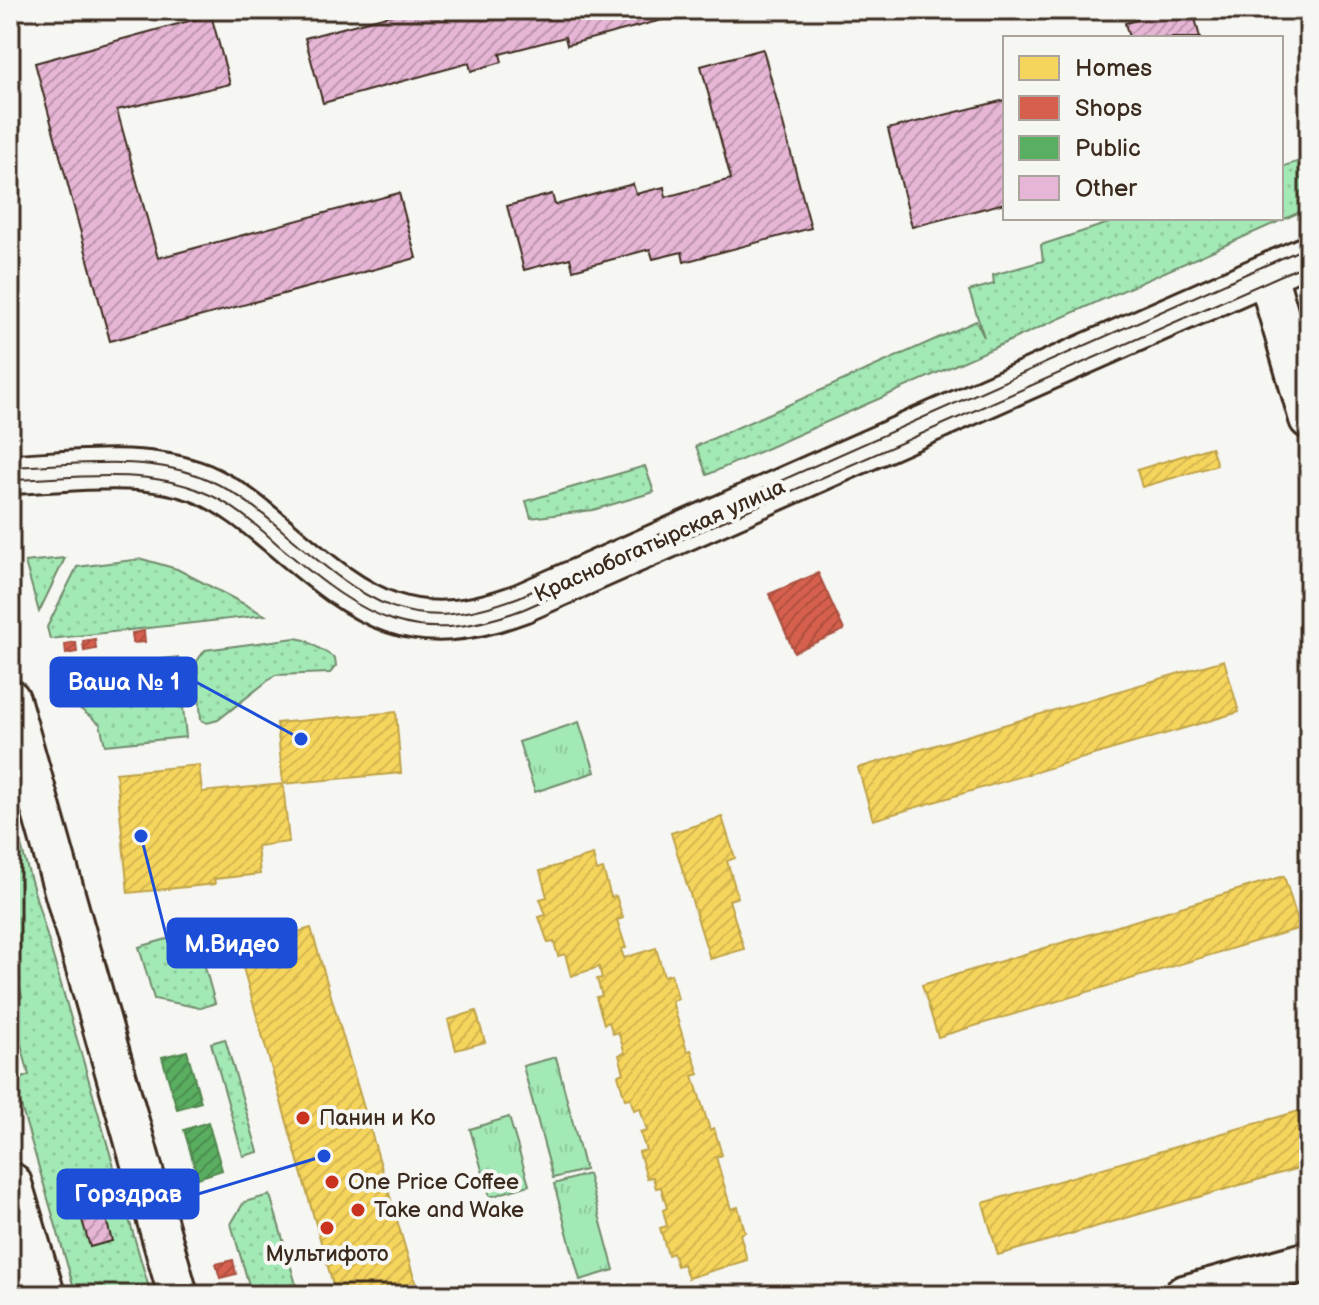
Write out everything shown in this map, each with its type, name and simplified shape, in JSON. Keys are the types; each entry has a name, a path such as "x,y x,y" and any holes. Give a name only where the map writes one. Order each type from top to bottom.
{"main road":[{"name":"Краснобогатырская улица","path":"10,474 129,471 185,478 229,497 320,571 366,602 410,619 428,622 471,619 522,603 1309,255"},
{"path":"1267,274 1309,419"},
{"path":"10,699 178,1295"},
{"path":"10,1184 43,1295"},
{"path":"1184,1295 1309,1261"}],"shaded area":[{"path":"1309,302 1309,376 1296,333 1303,307"}],"green space":[{"path":"1309,158 1309,208 1283,220 1283,166"},
{"path":"1118,220 1282,220 707,475 696,446 976,321 984,337 969,291 994,284 993,275 1043,261 1041,245"},
{"path":"645,466 654,492 593,510 531,518 526,501"},
{"path":"65,558 39,612 25,562"},
{"path":"142,559 177,569 265,615 50,639 47,627 77,567"},
{"path":"295,638 305,640 335,658 336,666 330,673 275,675 218,720 207,723 201,720 197,661 205,650"},
{"path":"178,657 186,737 105,745 100,724 62,695 57,672"},
{"path":"579,722 595,772 535,792 519,742"},
{"path":"10,808 151,1295 76,1295 14,1082 29,1075 10,1002 22,997 10,958"},
{"path":"195,931 215,1003 201,1008 154,999 139,947"},
{"path":"225,1039 258,1152 243,1156 211,1043"},
{"path":"556,1057 585,1170 553,1178 523,1066"},
{"path":"509,1117 529,1185 490,1197 470,1129"},
{"path":"588,1174 614,1270 580,1280 554,1184"},
{"path":"270,1195 299,1295 252,1295 231,1224 244,1202"}],"building: Homes":[{"path":"1211,447 1217,465 1142,487 1137,470"},
{"path":"1224,660 1239,712 873,820 858,768"},
{"path":"396,712 401,773 283,784 277,723"},
{"path":"199,765 202,792 283,784 289,842 257,846 260,874 214,879 215,884 128,893 116,773"},
{"path":"722,817 735,858 727,861 738,897 729,900 744,949 710,959 671,833"},
{"path":"593,855 597,871 603,869 611,897 616,896 623,918 617,920 626,948 621,949 624,958 656,948 664,976 671,974 678,999 672,1001 687,1051 691,1050 699,1074 693,1076 710,1130 714,1128 722,1155 716,1157 731,1209 738,1207 745,1232 740,1234 747,1260 688,1278 683,1264 677,1266 673,1253 668,1255 660,1228 667,1226 663,1210 667,1208 661,1187 656,1188 653,1177 647,1178 639,1152 646,1150 640,1133 647,1131 640,1108 634,1110 630,1098 625,1099 618,1075 624,1073 619,1055 625,1053 618,1032 613,1034 609,1022 604,1024 596,997 602,996 597,979 602,978 599,967 571,976 565,954 558,956 554,942 548,943 539,917 546,915 540,899 547,897 540,871"},
{"path":"1284,876 1300,928 938,1037 922,985"},
{"path":"311,928 419,1295 336,1295 238,950"},
{"path":"476,1011 485,1042 456,1050 448,1020"},
{"path":"1309,1108 1309,1165 998,1255 983,1203"}],"building: Shops":[{"path":"818,573 844,630 794,652 769,594"},
{"path":"144,631 145,642 133,643 132,633"},
{"path":"95,639 96,649 84,651 83,641"},
{"path":"76,642 77,652 66,654 65,644"},
{"path":"233,1260 236,1274 220,1278 216,1264"}],"building: Public":[{"path":"187,1051 201,1102 177,1109 162,1057"},
{"path":"208,1122 222,1170 198,1178 184,1130"}],"building: Other":[{"path":"409,10 687,10 688,13 567,45 565,37 500,54 502,62 471,71 469,63 323,103 305,38"},
{"path":"1134,10 1193,10 1200,36 1128,36 1125,23 1137,20"},
{"path":"211,15 230,84 117,110 158,258 399,193 416,258 110,341 35,63"},
{"path":"763,49 811,228 684,262 682,252 653,259 650,249 573,270 570,258 524,270 507,206 552,194 555,205 633,184 636,194 664,187 666,197 731,179 701,66"},
{"path":"1003,100 1003,204 912,227 888,129"},
{"path":"100,1197 112,1241 90,1247 77,1203"}],"tram line":[{"path":"10,467 137,463 186,472 220,485 239,497 340,578 365,594 391,606 418,613 447,614 481,609 519,597 1309,246"},
{"path":"10,480 108,476 157,479 180,484 235,509 312,573 367,609 394,620 422,626 452,627 486,621 524,609 1309,263"}],"place":[{"name":"Ваша № 1","path":"301,739"},
{"name":"М.Видео","path":"141,836"},
{"name":"Панин и Ко","path":"303,1118"},
{"name":"Горздрав","path":"324,1156"},
{"name":"One Price Coffee","path":"332,1182"},
{"name":"Take and Wake","path":"358,1210"},
{"name":"Мультифото","path":"327,1228"}]}
